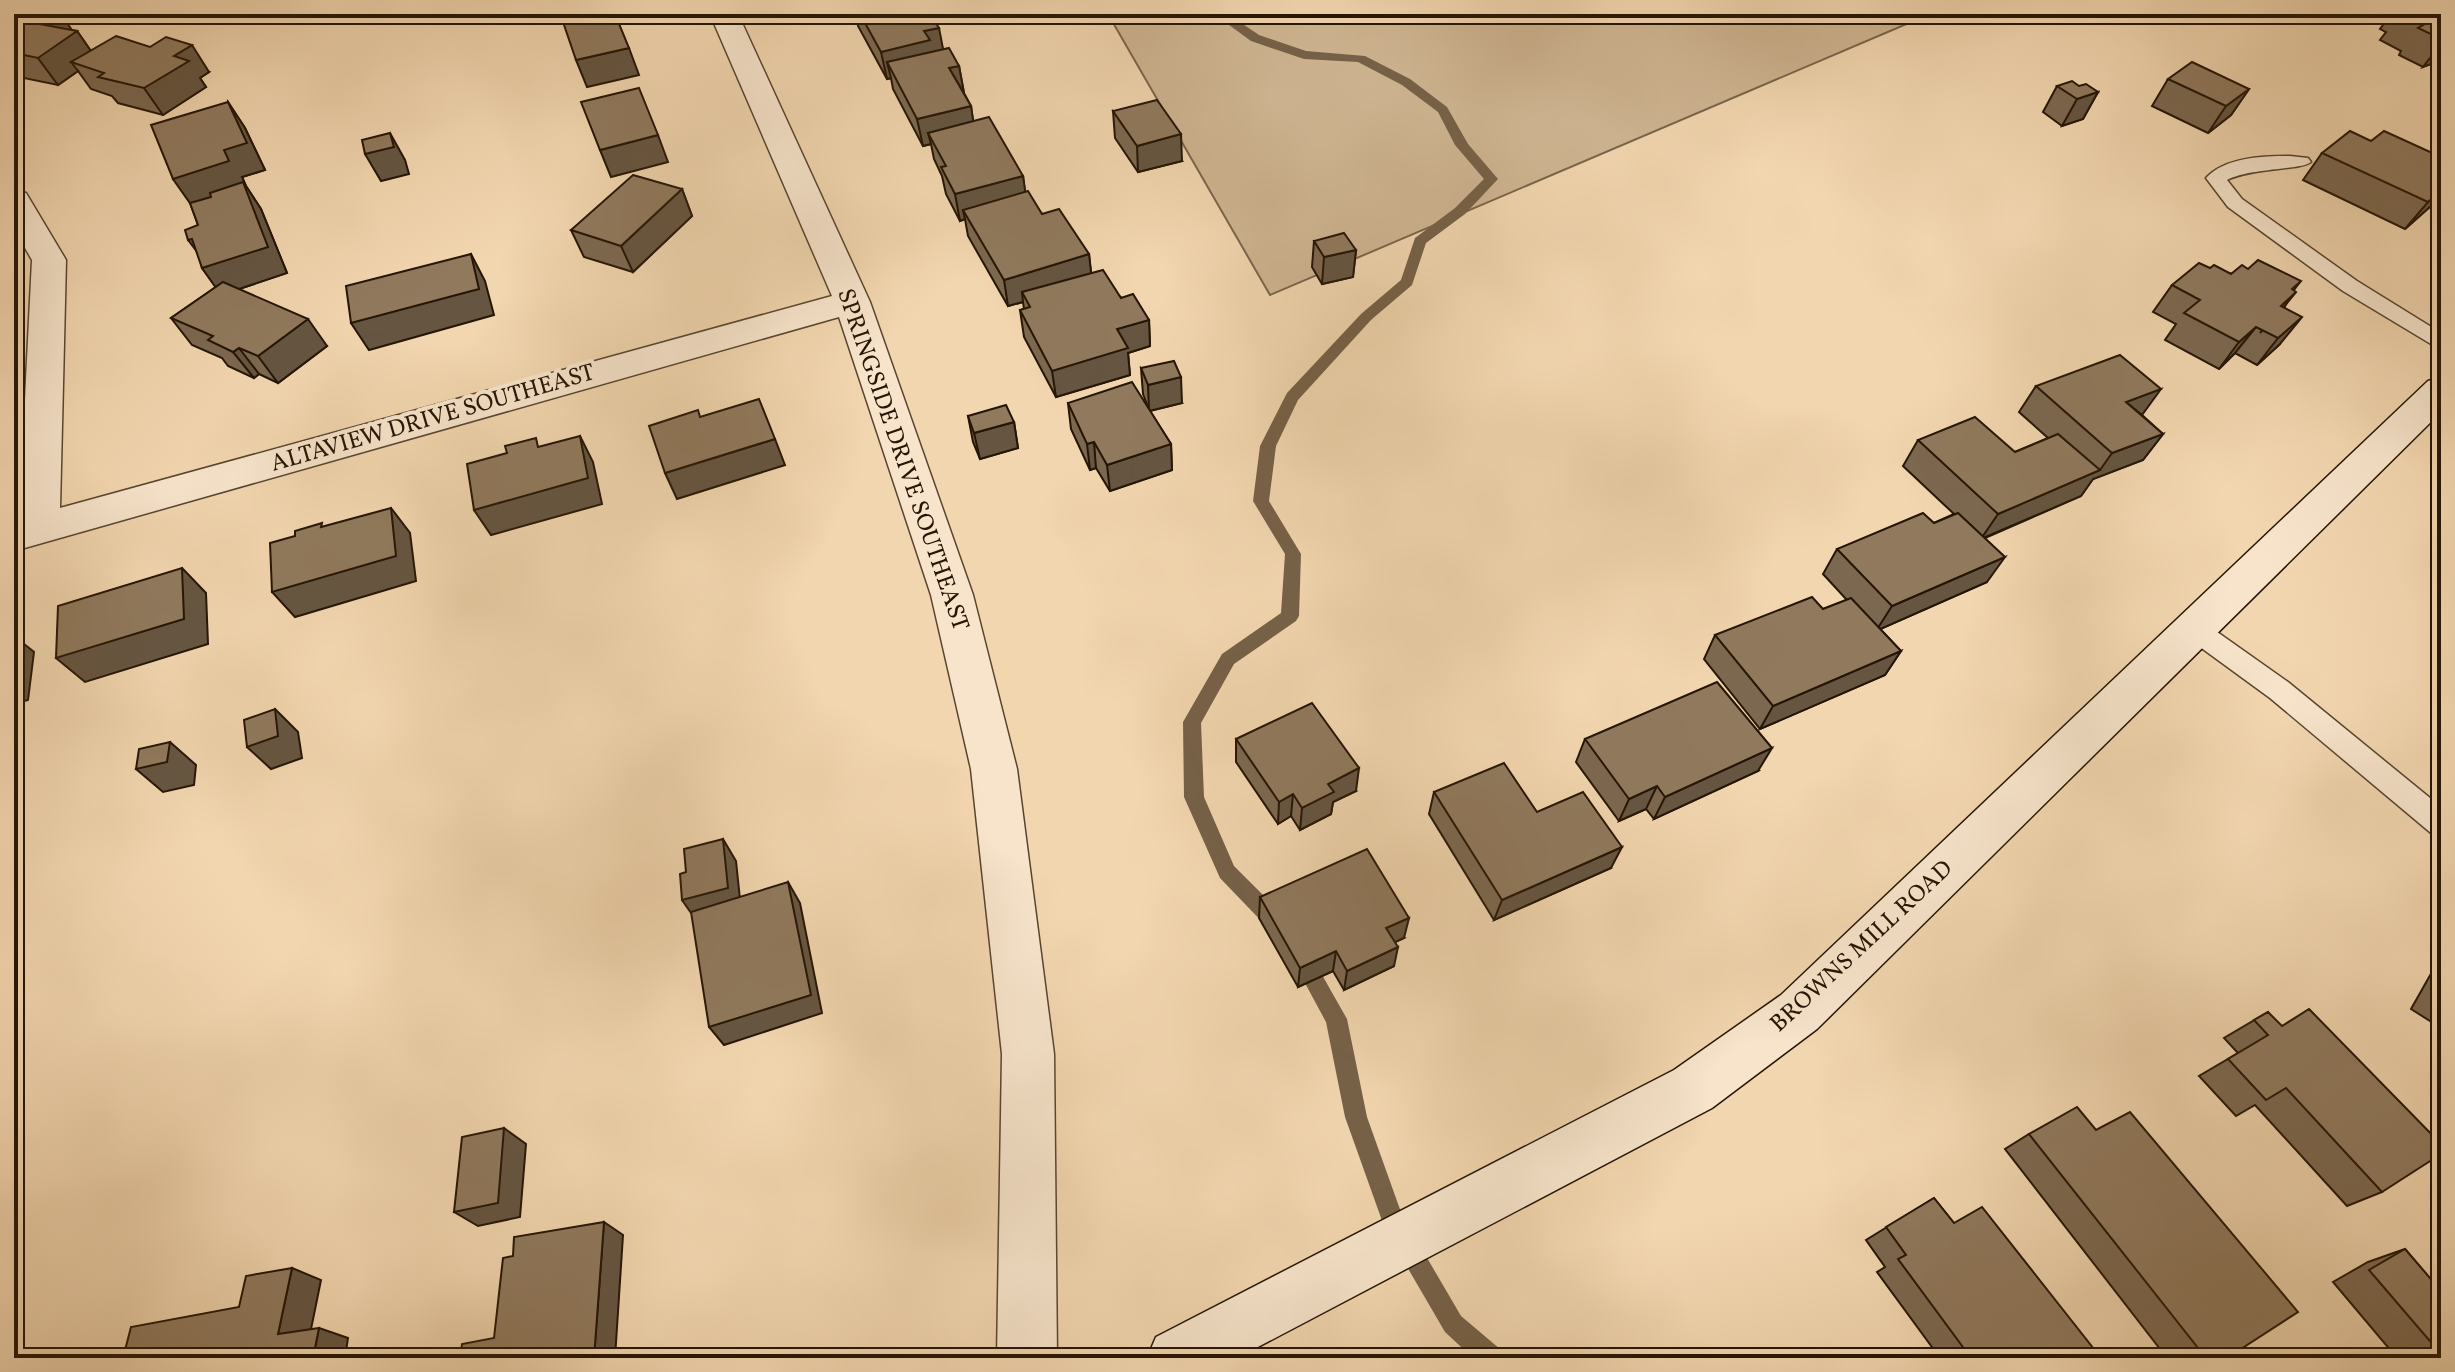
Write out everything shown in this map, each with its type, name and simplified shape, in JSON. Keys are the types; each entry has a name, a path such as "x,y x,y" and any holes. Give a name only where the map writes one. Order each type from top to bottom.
{"street":[{"name":"SPRINGSIDE DRIVE SOUTHEAST","path":"724,14 852,302 952,595 994,769 1028,1054 1027,1358"},
{"path":"14,200 49,260 26,532"},
{"name":"ALTAVIEW DRIVE SOUTHEAST","path":"26,532 852,302"},
{"name":"BROWNS MILL ROAD","path":"1177,1358 1693,1089 1799,1012 2441,390"}],"lane":[{"path":"2301,162 2263,161 2231,169 2216,178 2235,203 2350,286 2441,343"},
{"path":"2194,629 2279,690 2441,824"}],"shaded area":[{"path":"1108,14 1930,14 1270,295"}],"building":[{"path":"14,14 47,14 34,23 77,31 38,58 14,53"},
{"path":"586,14 615,14 629,48 576,60 562,19"},
{"path":"860,14 930,14 939,28 924,31 930,40 881,52"},
{"path":"2400,14 2441,14 2441,39 2418,28 2423,25"},
{"path":"116,36 150,47 166,37 192,45 174,56 189,61 144,88 98,77 104,73 71,62"},
{"path":"949,48 959,66 949,68 971,106 917,119 887,62"},
{"path":"2192,62 2249,89 2226,106 2168,79"},
{"path":"2072,81 2079,86 2086,84 2098,92 2077,99 2057,86"},
{"path":"639,88 658,135 600,150 581,102"},
{"path":"1157,100 1181,134 1137,146 1113,111"},
{"path":"228,102 247,143 224,150 229,161 173,179 151,125"},
{"path":"989,117 1023,176 955,194 941,167 946,166 928,133"},
{"path":"2350,131 2371,141 2384,131 2441,157 2441,190 2428,202 2322,153"},
{"path":"390,133 394,147 365,154 362,140"},
{"path":"633,175 682,189 621,246 571,230"},
{"path":"243,182 268,247 202,268 192,239 188,240 185,230 198,225 190,203"},
{"path":"1028,191 1042,214 1059,209 1089,254 1004,280 963,210"},
{"path":"1344,233 1356,250 1324,257 1314,241"},
{"path":"471,254 479,289 351,323 346,286"},
{"path":"2258,260 2301,281 2292,289 2296,292 2281,306 2302,317 2278,338 2256,327 2239,342 2184,313 2200,300 2172,285 2199,263 2210,268 2214,265 2231,274 2242,265 2248,269"},
{"path":"1103,270 1121,298 1133,294 1149,320 1117,329 1128,348 1052,371 1020,310 1030,307 1022,292"},
{"path":"223,282 308,319 258,356 239,348 233,352 208,340 213,336 171,318"},
{"path":"2120,355 2161,389 2126,402 2163,434 2112,453 2036,386"},
{"path":"1174,361 1181,377 1148,385 1141,368"},
{"path":"1132,382 1171,444 1107,465 1094,442 1087,444 1068,403"},
{"path":"759,399 775,439 665,473 649,426 698,410 700,417"},
{"path":"1006,405 1014,422 974,433 968,416"},
{"path":"1975,417 2015,452 2058,434 2100,470 1998,514 1918,440"},
{"path":"580,436 588,478 474,510 467,464 507,453 505,446 536,438 538,447"},
{"path":"391,508 396,556 272,592 270,543 295,536 295,531 322,523 321,527"},
{"path":"1923,513 1934,523 1958,513 2005,557 1892,606 1837,549"},
{"path":"182,568 184,619 56,658 58,606"},
{"path":"1812,597 1823,609 1851,598 1901,651 1773,706 1715,635"},
{"path":"1717,682 1772,748 1665,797 1657,786 1629,799 1585,739"},
{"path":"1312,703 1359,768 1328,784 1334,792 1302,808 1293,794 1279,802 1236,739"},
{"path":"275,709 278,736 247,747 244,720"},
{"path":"170,742 167,762 136,769 139,749"},
{"path":"1504,763 1537,812 1583,792 1622,847 1502,900 1434,792"},
{"path":"723,839 728,888 682,900 680,874 686,872 684,849"},
{"path":"1367,849 1409,918 1386,928 1398,947 1347,971 1336,951 1300,968 1260,897"},
{"path":"788,882 811,995 709,1027 691,912"},
{"path":"2309,1009 2441,1144 2441,1154 2382,1192 2286,1088 2266,1100 2228,1059 2268,1035 2254,1020 2268,1012 2282,1026"},
{"path":"2077,1107 2096,1130 2130,1112 2298,1312 2227,1358 2206,1358 2029,1134"},
{"path":"504,1128 498,1203 454,1212 462,1137"},
{"path":"1934,1198 1954,1223 1982,1207 2101,1358 1971,1358 1898,1259 1906,1255 1886,1227"},
{"path":"604,1222 594,1358 460,1358 462,1344 494,1338 503,1258 513,1256 514,1237"},
{"path":"2405,1249 2441,1291 2441,1354 2369,1270"},
{"path":"292,1268 278,1334 319,1328 313,1358 123,1358 131,1327 239,1307 246,1276"}],"waterway":[{"path":"1220,14 1255,38 1304,55 1361,59 1406,82 1443,110 1462,145 1491,179 1460,211 1420,241 1407,282 1366,317 1292,397 1268,446 1261,501 1293,554 1290,616 1228,659 1192,722 1194,797 1227,872 1276,922"},
{"path":"1302,959 1336,1019 1356,1117 1393,1221 1453,1324 1491,1358"}]}
